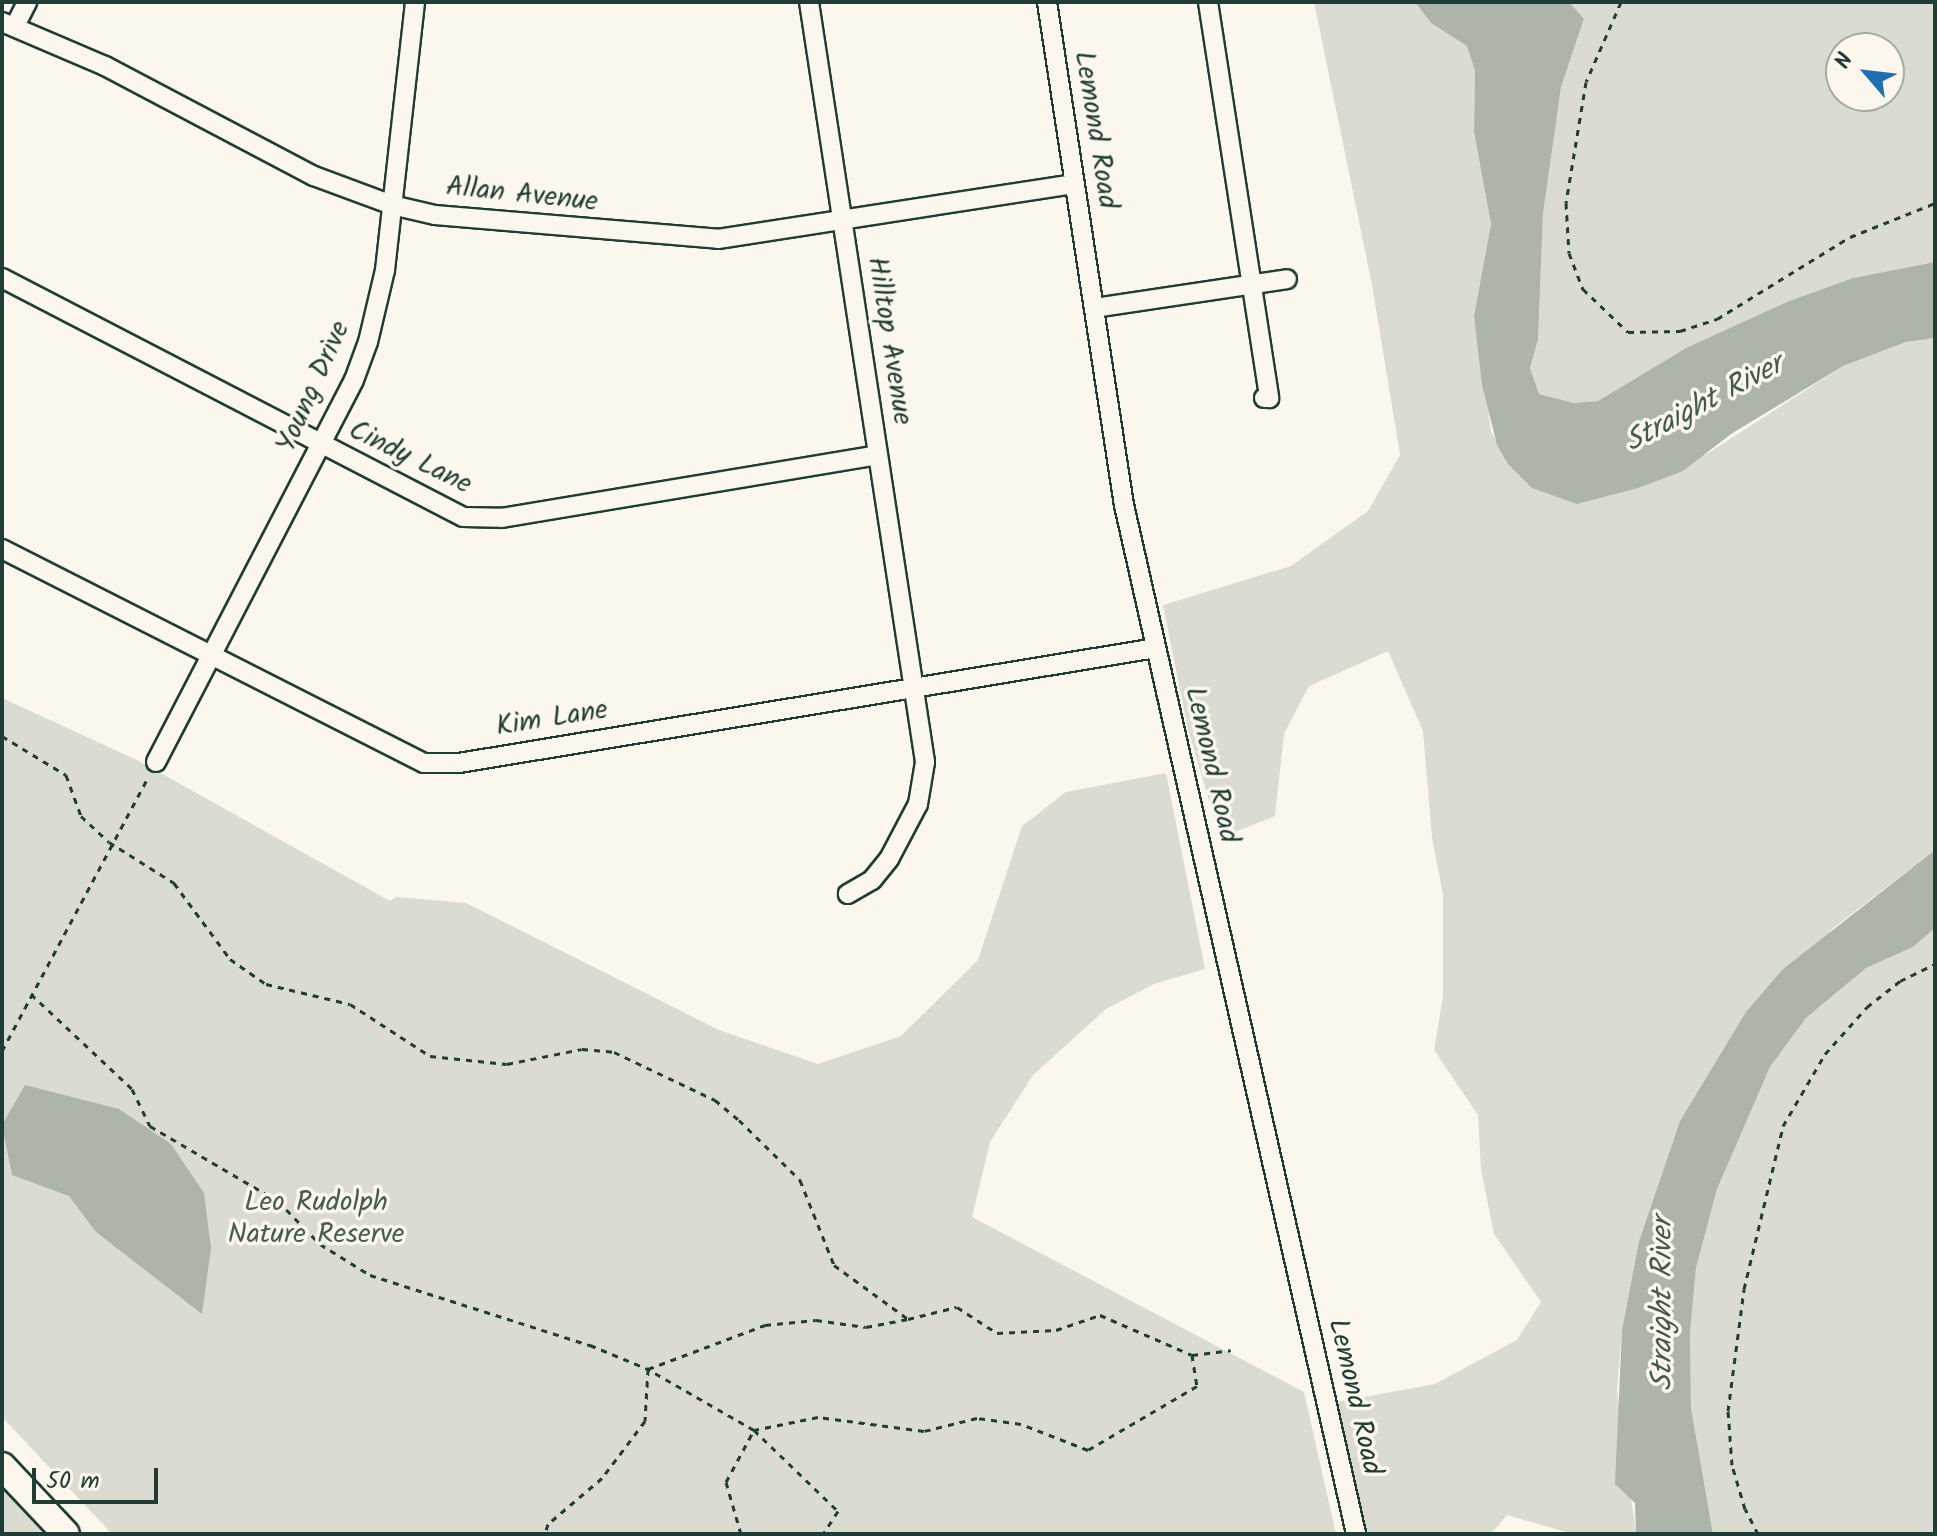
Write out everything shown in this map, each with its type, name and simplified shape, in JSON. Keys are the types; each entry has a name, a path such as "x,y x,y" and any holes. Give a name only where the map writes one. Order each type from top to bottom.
{"highway":[{"path":"2,1466 66,1534"}],"street":[{"path":"8,24 27,2"},
{"name":"Young Drive","path":"152,769 321,446 368,342 385,270 415,2"},
{"name":"Hilltop Avenue","path":"809,2 925,762 918,804 889,859 872,880 848,894"},
{"name":"Lemond Road","path":"1047,2 1124,505 1356,1534"},
{"path":"1208,2 1269,398 1264,398"},
{"name":"Allan Avenue","path":"8,24 105,66 314,176 392,205 464,218 673,239 763,236 1075,184"},
{"name":"Cindy Lane","path":"2,278 447,512 484,519 878,455"},
{"path":"1094,308 1287,279"},
{"name":"Kim Lane","path":"2,549 405,757 445,764 1156,648"}],"path":[{"path":"1621,2 1586,82 1566,203 1569,253 1583,289 1628,332 1680,331 1717,319 1850,237 1935,203"},
{"path":"2,736 66,775 81,816 109,842 174,883 230,959 266,984 350,1004 430,1056 507,1064 582,1049 614,1052 715,1100 800,1180 834,1265 908,1319"},
{"path":"2,1051 109,842 152,769"},
{"path":"1758,1534 1745,1509 1732,1465 1728,1411 1744,1289 1775,1151 1783,1126 1825,1054 1867,1007 1900,981 1935,964"},
{"path":"31,994 132,1089 150,1126 278,1201 320,1244 370,1275 590,1345 648,1369 754,1430 838,1511 823,1534"},
{"path":"648,1369 765,1325 816,1320 866,1327 957,1307 997,1333 1056,1330 1100,1315 1192,1355 1231,1350"},
{"path":"754,1430 818,1417 924,1431 977,1418 1021,1424 1088,1450 1197,1386 1192,1355"},
{"path":"545,1534 548,1524 602,1478 645,1421 648,1369"},
{"path":"741,1534 726,1482 754,1430"}],"green space":[{"path":"1314,2 1415,2 1431,23 1467,46 1475,71 1474,132 1491,224 1474,316 1491,431 1508,464 1705,455 1843,366 1906,342 1935,338 1935,850 1832,929 1680,1121 1639,1241 1622,1330 1617,1390 1636,1534 1573,1534 1507,1515 1491,1534 1367,1534 1337,1402 1435,1384 1517,1340 1541,1302 1494,1234 1481,1170 1478,1115 1434,1050 1443,997 1443,895 1432,837 1423,731 1388,651 1309,686 1284,734 1275,816 1220,838 1188,729 1163,605 1291,566 1368,511 1400,455 1372,285"},
{"path":"1569,2 1935,2 1935,262 1853,278 1789,301 1686,348 1598,401 1574,403 1539,394 1530,368 1538,340 1543,214 1561,86 1584,20"},
{"name":"Leo Rudolph Nature Reserve","path":"2,698 139,761 390,901 396,897 466,903 719,1030 818,1064 901,1036 978,960 1022,826 1066,792 1166,773 1205,969 1154,984 1106,1009 1033,1075 990,1142 972,1217 1304,1392 1336,1534 112,1534 2,1417"},
{"path":"1935,928 1935,1534 1713,1534 1691,1408 1690,1334 1696,1268 1717,1188 1770,1067 1806,1018 1866,968 1913,947"},
{"path":"2,1468 66,1534 2,1534"}],"water":[{"name":"Straight River","path":"1415,2 1569,2 1584,19 1561,87 1543,214 1538,340 1530,368 1539,394 1574,403 1598,401 1686,348 1789,301 1853,278 1935,262 1935,338 1906,342 1843,366 1731,434 1683,471 1638,488 1577,504 1532,488 1508,464 1497,445 1482,385 1474,316 1491,224 1474,132 1475,71 1467,46 1431,23"},
{"name":"Straight River","path":"1935,850 1935,928 1913,947 1866,968 1806,1018 1770,1067 1717,1189 1696,1268 1690,1334 1691,1408 1713,1534 1636,1534 1635,1503 1615,1484 1622,1330 1639,1241 1680,1121 1746,1012 1783,969"},
{"path":"25,1085 119,1109 171,1144 204,1193 211,1248 202,1314 96,1232 69,1196 12,1175 2,1125"}]}
